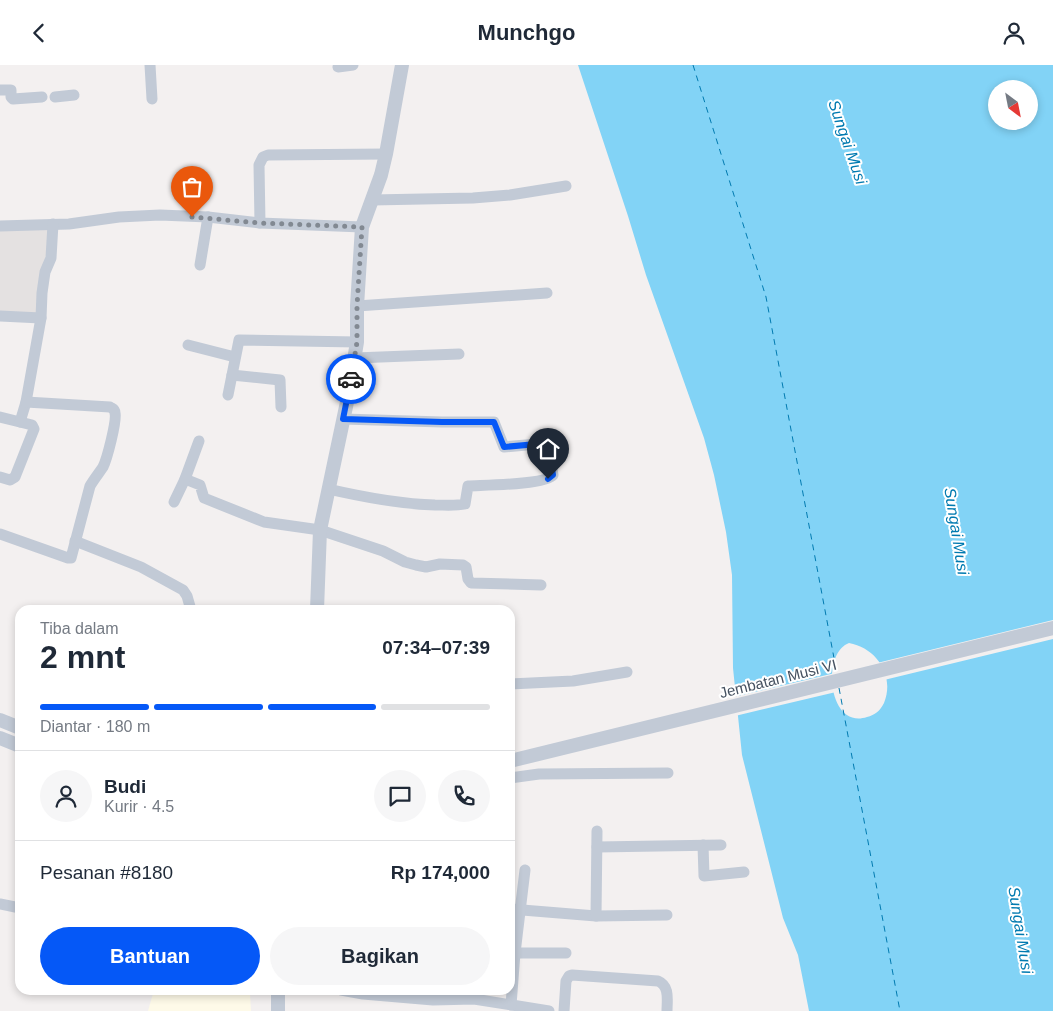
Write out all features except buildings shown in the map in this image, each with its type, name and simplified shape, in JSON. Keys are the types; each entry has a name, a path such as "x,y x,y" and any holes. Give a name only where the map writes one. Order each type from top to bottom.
{"street":[{"path":"150,65 152,99"},
{"path":"338,67 352,65"},
{"path":"317,605 320,530 355,358 362,227 387,148 402,65 394,65"},
{"path":"0,90 11,90 13,99 42,97"},
{"path":"55,97 74,95"},
{"path":"260,223 259,165 263,157 268,155 387,148"},
{"path":"372,200 473,198 510,195 566,186"},
{"path":"0,226 69,224 119,217 160,215 208,217 260,223 362,227"},
{"path":"200,265 208,217"},
{"path":"20,422 26,402 41,318 45,273 51,258 53,224"},
{"path":"357,307 546,293"},
{"path":"0,316 41,318"},
{"path":"228,395 237,343 240,339 357,336"},
{"path":"188,345 235,357"},
{"path":"355,358 459,354"},
{"path":"232,375 280,380 281,407"},
{"path":"0,534 69,558 72,557 90,486 94,477 103,467 116,414 110,407 26,402"},
{"path":"0,417 33,426 34,429 17,474 12,479 3,478"},
{"path":"328,489 389,502 455,505 465,504 468,486 536,481 548,479 553,475 548,443 504,447 494,422 343,419"},
{"path":"174,502 199,441"},
{"path":"185,479 200,485 204,498 264,522 320,530 383,551 405,562 416,565 426,567 440,564 464,565 471,583 541,585"},
{"path":"75,541 141,567 183,590 188,596 190,605"},
{"name":"Jembatan Musi VI","path":"515,760 1053,628"},
{"path":"515,684 572,681 627,672"},
{"path":"0,720 15,727"},
{"path":"0,738 15,744"},
{"path":"515,777 539,774 668,773"},
{"path":"596,916 597,831"},
{"path":"703,845 704,877 744,872"},
{"path":"597,847 721,845"},
{"path":"524,870 515,910 596,916 667,915"},
{"path":"0,904 15,908"},
{"path":"515,953 566,953"},
{"path":"564,1011 566,981 572,975 658,981 667,988 667,1011"},
{"path":"278,995 278,1011"},
{"path":"369,995 434,1005 474,999 548,1011"},
{"path":"511,995 511,1005"}],"shaded area":[{"path":"0,228 49,230 38,321 0,317"},
{"path":"153,995 250,995 251,1011 148,1011"}],"water":[{"name":"Sungai Musi","path":"578,65 1053,65 1053,1011 809,1011 798,955 783,918 742,755 733,668 732,575 726,532 714,475 704,438 646,275","holes":["849,643 859,646 875,657 881,665 885,673 887,693 884,703 877,712 867,717 854,718 844,712 837,702 833,689 832,674 840,650"]}],"pier":[{"path":"1053,620 1053,639 884,680 877,663"},
{"path":"835,673 836,692 735,716 733,697"}],"ferry route":[{"path":"693,65 766,297 837,674"},
{"path":"839,688 900,1011"}],"way so far":[{"path":"192,217 260,223 362,227 357,306 357,342 351,379"}],"route":[{"path":"351,379 343,419 494,422 504,447 548,443 553,469 553,475 548,479"}]}
